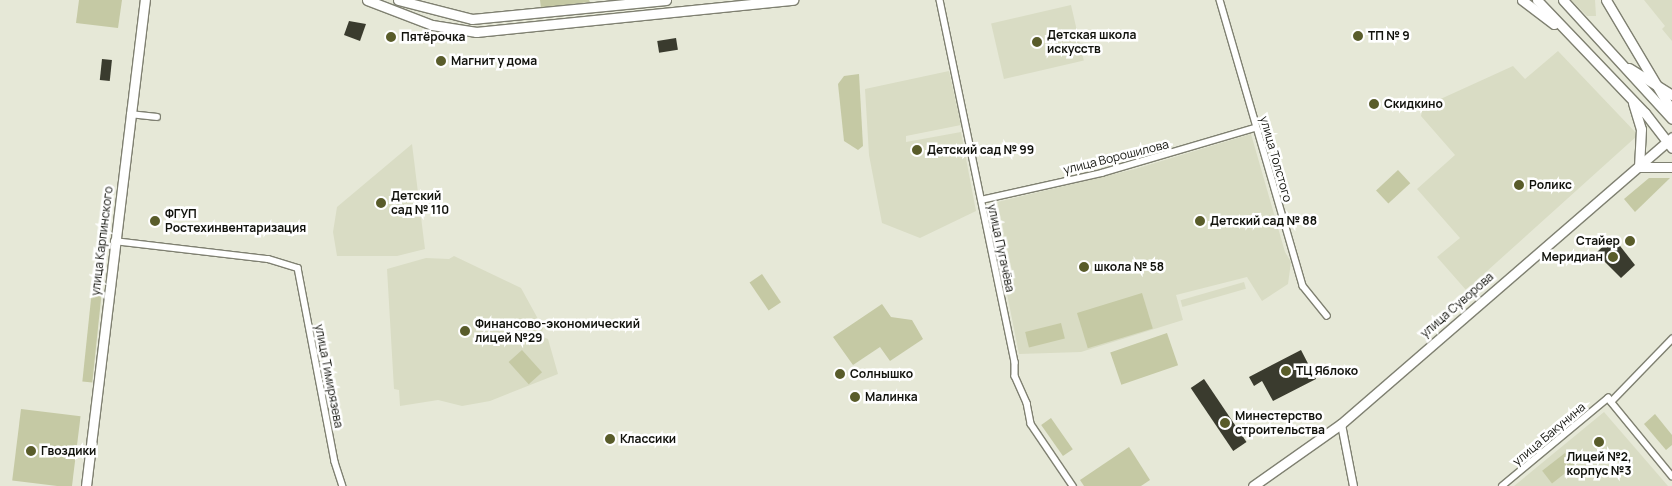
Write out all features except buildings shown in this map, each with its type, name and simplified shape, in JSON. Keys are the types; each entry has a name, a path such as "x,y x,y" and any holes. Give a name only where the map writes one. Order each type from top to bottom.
{"main road":[{"name":"улица Карпинского","path":"86,486 114,241 145,0"},
{"path":"366,0 421,21 455,30 498,31 793,0"},
{"path":"398,0 472,19 666,0"},
{"path":"1522,0 1567,33"},
{"path":"1538,0 1670,142"},
{"path":"1563,0 1672,119"},
{"path":"1606,0 1613,17 1659,87 1672,111"},
{"path":"1620,63 1672,95"},
{"path":"1629,96 1641,129 1639,166 1672,167"},
{"name":"улица Суворова","path":"1253,486 1341,424 1639,166 1670,142"}],"street":[{"name":"улица Пугачёва","path":"940,0 1015,362 1015,376 1027,403 1032,424 1073,486"},
{"name":"улица Толстого","path":"1220,0 1303,286 1327,316"},
{"path":"130,114 158,117"},
{"name":"улица Ворошилова","path":"981,200 1102,173 1256,128"},
{"name":"улица Тимирязева","path":"114,241 268,259 298,268 335,462 343,486"},
{"name":"улица Бакунина","path":"1502,486 1610,400 1672,339"},
{"path":"1610,400 1672,476"},
{"path":"1341,424 1353,486"}],"shaded area":[{"path":"79,0 122,0 118,28 76,23"},
{"path":"540,0 589,0 590,2 541,8"},
{"path":"1571,0 1595,0 1596,16 1587,16"},
{"path":"1644,0 1672,0 1672,41 1662,29 1665,26"},
{"name":"Детская школа искусств","path":"1071,5 1084,61 1004,79 991,23"},
{"path":"1558,51 1638,135 1466,290 1437,257 1460,238 1417,189 1455,155 1421,116 1423,107 1513,66 1525,79"},
{"name":"Детский сад № 99","path":"949,71 961,125 906,136 906,142 961,132 976,211 920,238 882,223 869,155 865,89"},
{"path":"859,74 863,146 858,150 844,141 838,84 844,76"},
{"name":"школа № 58","path":"1251,134 1285,252 1291,262 1288,284 1262,301 1247,277 1176,295 1183,320 1081,352 1019,354 989,204 1135,169"},
{"name":"Детский сад № 110","path":"412,144 425,249 397,256 337,256 333,232 337,207"},
{"path":"1398,170 1410,183 1388,204 1376,190"},
{"path":"1649,178 1670,178 1635,212 1624,199"},
{"name":"Финансово-экономический лицей №29","path":"454,256 521,288 543,328 541,336 548,339 558,374 490,401 462,406 438,400 400,406 399,390 394,389 387,269 426,258 449,259"},
{"path":"762,274 781,302 769,311 750,282"},
{"path":"93,280 103,281 92,382 82,381"},
{"path":"1244,282 1246,289 1182,307 1181,300"},
{"path":"1142,293 1153,328 1088,348 1077,313"},
{"path":"882,304 891,317 912,320 923,339 890,361 880,347 853,365 833,337"},
{"path":"1061,323 1065,339 1029,347 1025,332"},
{"path":"1167,333 1178,365 1121,385 1110,353"},
{"path":"522,350 542,372 529,384 509,362"},
{"path":"21,409 81,416 72,486 12,480"},
{"name":"Лицей №2, корпус №3","path":"1604,412 1668,486 1514,486"},
{"path":"1655,414 1672,435 1672,445 1666,450 1644,424"},
{"path":"1051,418 1073,449 1063,456 1041,425"},
{"path":"1129,447 1150,480 1141,486 1084,486 1080,480"},
{"path":"1565,453 1575,466 1552,483 1542,471"}],"place":[{"name":"ТП № 9","path":"1358,36"},
{"name":"Пятёрочка","path":"391,37"},
{"name":"Детская школа искусств","path":"1037,42"},
{"name":"Магнит у дома","path":"441,61"},
{"name":"Скидкино","path":"1374,104"},
{"name":"Детский сад № 99","path":"917,150"},
{"name":"Роликс","path":"1519,185"},
{"name":"Детский сад № 110","path":"381,203"},
{"name":"ФГУП Ростехинвентаризация","path":"155,221"},
{"name":"Детский сад № 88","path":"1200,221"},
{"name":"Стайер","path":"1630,241"},
{"name":"Меридиан","path":"1613,257"},
{"name":"школа № 58","path":"1084,267"},
{"name":"Финансово-экономический лицей №29","path":"465,331"},
{"name":"ТЦ Яблоко","path":"1286,371"},
{"name":"Солнышко","path":"840,374"},
{"name":"Малинка","path":"855,397"},
{"name":"Минестерство строительства","path":"1225,423"},
{"name":"Классики","path":"610,439"},
{"name":"Лицей №2, корпус №3","path":"1599,442"},
{"name":"Гвоздики","path":"31,451"}]}
